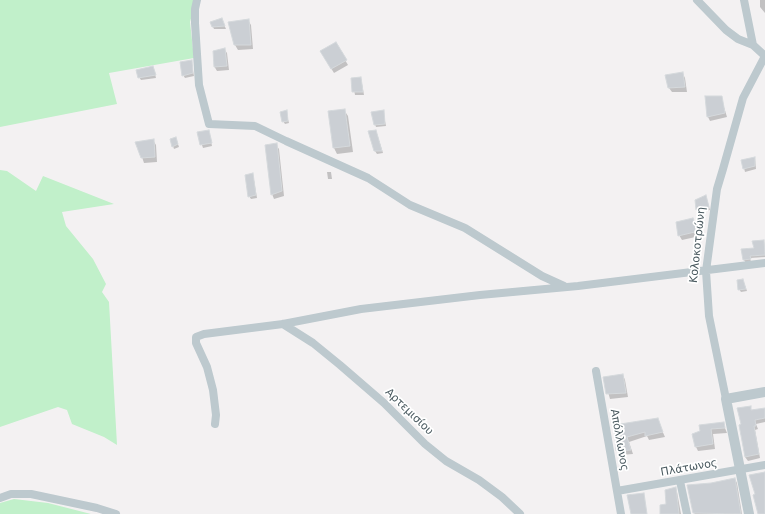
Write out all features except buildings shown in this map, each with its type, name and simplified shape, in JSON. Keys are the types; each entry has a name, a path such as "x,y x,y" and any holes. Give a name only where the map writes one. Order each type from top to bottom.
{"street":[{"path":"198,0 195,9 195,23 199,85 209,124 255,126 368,178 410,205 465,228 542,276 564,287"},
{"path":"697,0 726,30 738,39 752,45 765,56"},
{"path":"744,0 752,45"},
{"name":"Κολοκοτρώνη","path":"749,514 709,316 706,271 717,189 722,169 743,98 765,56"},
{"path":"215,424 216,415 213,390 207,368 196,343 196,337 204,334 283,324 361,309 480,294 564,287 765,263"},
{"name":"Αρτεμισίου","path":"283,324 313,344 340,365 384,403 446,461 479,480 502,497 520,514"},
{"name":"Απόλλωνος","path":"596,371 621,514"},
{"path":"726,399 765,392"},
{"name":"Πλάτωνος","path":"617,491 765,465"},
{"path":"680,481 687,514"},
{"path":"0,498 11,494 31,494 116,514"}],"green space":[{"path":"0,0 196,0 190,22 194,58 109,73 117,104 0,127"},
{"path":"0,170 7,171 36,191 43,176 114,204 62,212 66,226 93,259 106,284 102,292 109,302 117,445 104,437 72,424 67,410 58,407 0,427"},
{"path":"14,499 48,503 91,514 0,514 0,503"}]}
